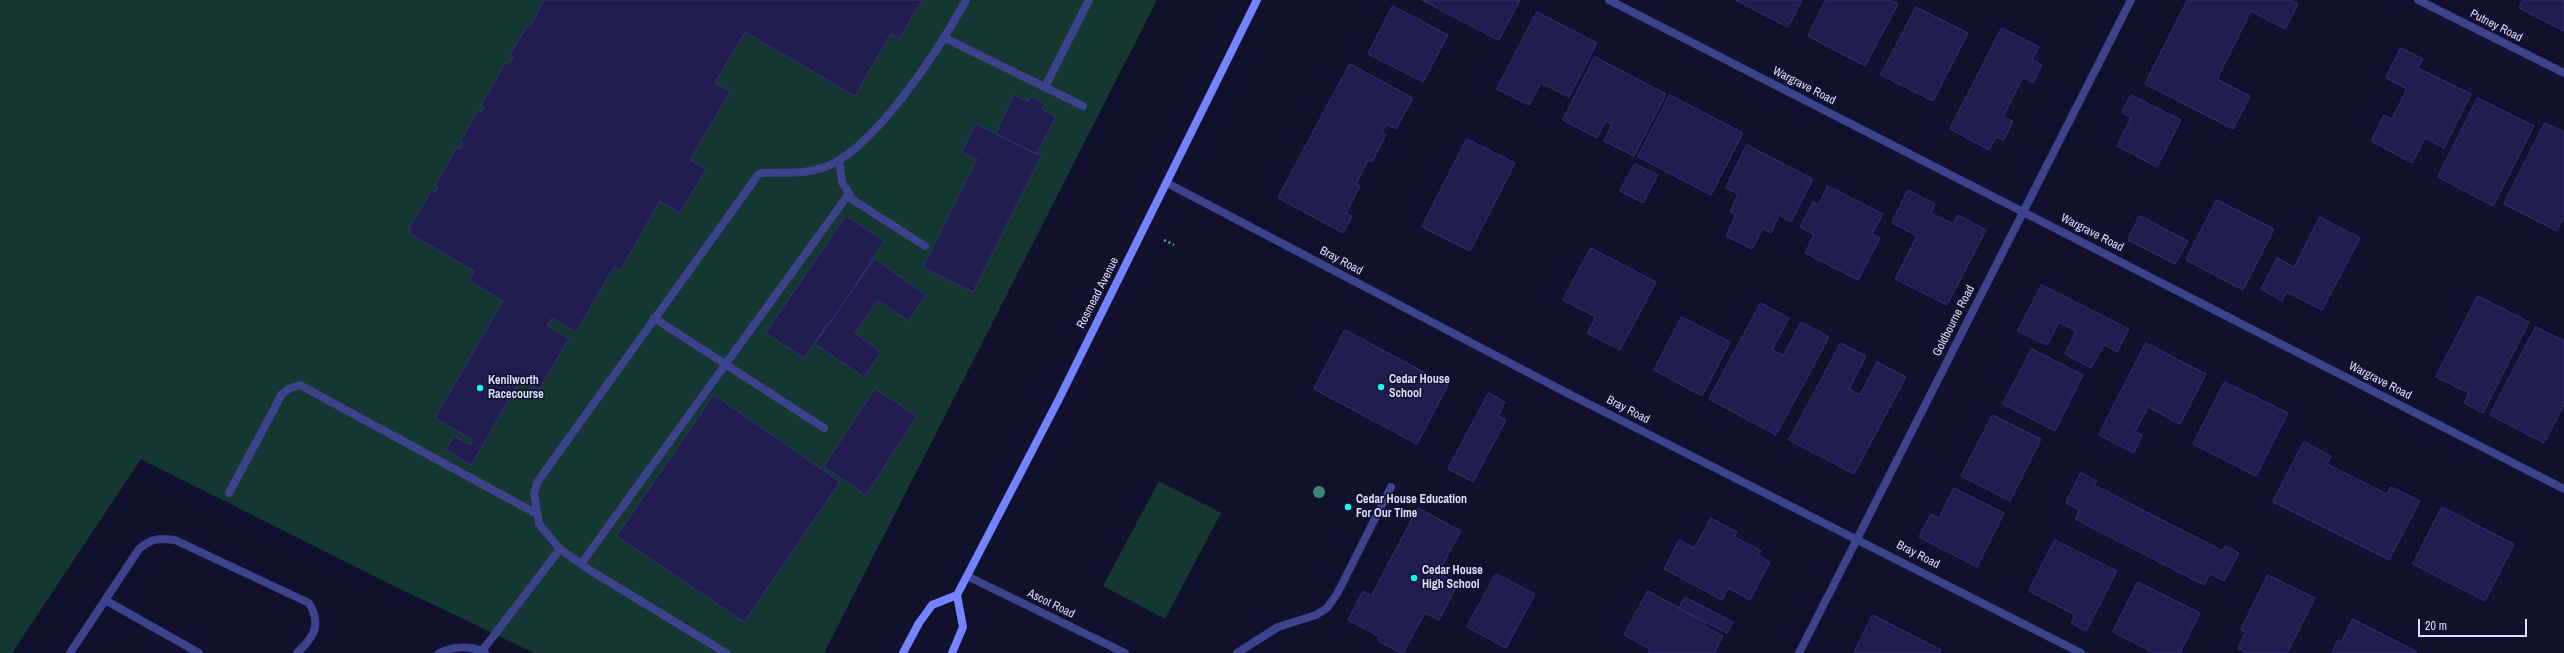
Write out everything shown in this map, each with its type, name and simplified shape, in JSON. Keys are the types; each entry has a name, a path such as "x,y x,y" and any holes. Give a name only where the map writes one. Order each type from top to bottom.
{"main road":[{"name":"Rosmead Avenue","path":"958,595 1167,183 1257,0"},
{"path":"903,653 919,623 932,604 958,595 963,627 952,653"}],"street":[{"path":"726,653 581,564 560,549 539,524 534,493 544,469 758,175 761,173 787,175 823,168 839,160 860,143 889,112 945,38 966,0"},
{"path":"1045,87 1089,0"},
{"name":"Wargrave Road","path":"1609,0 2564,489"},
{"name":"Goldbourne Road","path":"1799,653 2131,0"},
{"name":"Putney Road","path":"2418,0 2564,74"},
{"path":"945,38 1084,106"},
{"path":"839,160 842,182 848,194 862,206 925,246"},
{"name":"Bray Road","path":"1167,183 1569,394 1857,538 2081,653"},
{"path":"581,564 723,365 848,194"},
{"path":"654,318 723,365 824,428"},
{"path":"229,493 282,394 290,388 300,385 537,514"},
{"path":"1237,653 1278,627 1316,614 1327,608 1337,594 1391,487"},
{"path":"70,653 139,549 150,540 158,538 175,540 309,603 315,614 316,628 308,643 297,653"},
{"path":"439,653 447,649 464,646 484,652 560,549"},
{"name":"Ascot Road","path":"967,576 1126,653"},
{"path":"106,600 199,653"}],"green space":[{"name":"Kenilworth Racecourse","path":"0,0 1157,0 824,653 534,653 386,582 141,459 12,653 0,653"},
{"path":"1159,481 1221,513 1165,619 1103,586"}],"building":[{"path":"544,0 922,0 899,39 891,33 855,96 745,32 715,83 730,92 690,160 706,169 680,213 660,201 620,271 614,267 576,332 552,318 547,326 569,338 539,390 521,379 471,465 446,450 454,436 470,445 473,440 435,418 503,301 469,280 474,271 409,233 411,230 409,228 432,190 435,192 438,187 435,186 457,147 460,149 463,144 460,142 478,111 481,112 484,107 481,105 506,62 510,63 513,57 510,55 528,25 530,27"},
{"path":"1422,0 1520,0 1499,40"},
{"path":"1736,0 1802,0 1788,27"},
{"path":"1826,0 1889,0 1898,4 1865,66 1808,36"},
{"path":"2188,0 2290,0 2298,4 2285,29 2251,11 2217,79 2250,96 2233,129 2145,84"},
{"path":"2523,0 2564,0 2564,31 2519,8"},
{"path":"1393,6 1448,35 1423,82 1368,54"},
{"path":"1916,7 1968,33 1933,101 1881,75"},
{"path":"1537,12 1597,43 1569,97 1541,83 1529,105 1497,89"},
{"path":"2002,28 2039,47 2032,60 2042,65 2033,83 2023,77 2003,117 2013,121 2004,140 1996,137 1989,150 1950,129"},
{"path":"2401,48 2423,59 2418,68 2471,94 2444,148 2425,138 2412,163 2371,141 2384,115 2392,119 2407,89 2386,78"},
{"path":"1595,57 1666,94 1634,156 1604,141 1612,124 1606,121 1597,138 1563,120"},
{"path":"1350,64 1413,98 1396,129 1386,124 1382,132 1386,135 1372,162 1368,160 1356,184 1360,186 1346,213 1352,216 1343,233 1278,198"},
{"path":"1014,95 1028,102 1031,97 1045,104 1042,109 1056,117 1036,154 996,134"},
{"path":"1670,95 1743,133 1711,195 1638,157"},
{"path":"2131,95 2181,120 2157,167 2117,146 2131,117 2122,113"},
{"path":"2478,98 2534,126 2493,206 2438,177"},
{"path":"2545,123 2564,132 2564,217 2557,231 2504,204"},
{"path":"976,124 1041,156 973,292 923,267 977,159 962,152"},
{"path":"1467,139 1515,163 1470,251 1422,227"},
{"path":"1747,145 1813,179 1791,222 1779,215 1771,233 1763,228 1752,249 1726,236 1736,215 1730,212 1738,194 1726,188"},
{"path":"1635,164 1658,175 1643,203 1620,191"},
{"path":"1828,186 1883,214 1872,234 1880,238 1858,280 1805,253 1814,235 1800,227 1813,202 1818,205"},
{"path":"1908,190 1935,204 1931,213 1953,224 1958,215 1986,230 1947,305 1895,279 1917,236 1892,223"},
{"path":"2217,200 2274,229 2243,290 2186,260"},
{"path":"846,216 884,241 829,325 827,324 804,358 766,333"},
{"path":"2140,216 2188,241 2175,264 2128,240"},
{"path":"2320,217 2360,238 2322,310 2287,292 2282,301 2261,289 2277,258 2294,267"},
{"path":"1591,248 1656,282 1620,350 1587,333 1596,317 1563,300"},
{"path":"875,259 926,295 908,321 878,300 855,333 881,352 864,377 815,344"},
{"path":"2042,285 2129,329 2117,352 2104,345 2091,368 2065,354 2076,331 2059,322 2047,345 2018,331"},
{"path":"2478,296 2529,322 2483,413 2464,403 2469,393 2436,377"},
{"path":"1761,303 1789,318 1772,350 1783,356 1801,322 1829,337 1776,435 1709,399"},
{"path":"1682,317 1730,342 1702,396 1654,370"},
{"path":"2536,327 2564,341 2564,405 2544,443 2490,415"},
{"name":"Cedar House School","path":"1345,330 1448,385 1417,444 1314,389"},
{"path":"1841,343 1866,356 1849,389 1860,395 1877,362 1906,377 1854,474 1789,440"},
{"path":"2146,343 2206,374 2180,424 2148,407 2135,432 2142,435 2134,453 2099,435"},
{"path":"2032,349 2083,375 2055,431 2003,404"},
{"path":"2225,382 2288,413 2256,476 2193,444"},
{"path":"875,389 917,416 866,495 824,467"},
{"path":"1489,393 1505,402 1498,416 1506,420 1473,482 1448,469"},
{"path":"714,395 840,482 744,622 617,536"},
{"path":"1993,415 2041,439 2010,501 1961,476"},
{"path":"2304,442 2331,456 2327,464 2387,494 2391,487 2420,501 2389,560 2273,502"},
{"path":"2081,473 2097,481 2094,485 2223,551 2225,546 2239,553 2224,581 2210,574 2204,585 2075,519 2080,510 2066,503"},
{"path":"1954,488 2004,513 1977,567 1919,537 1931,514 1939,518"},
{"path":"2442,507 2514,544 2485,601 2413,564"},
{"name":"Cedar House High School","path":"1418,508 1461,531 1438,573 1458,584 1439,620 1425,613 1403,653 1401,653 1378,641 1380,637 1348,620 1363,591 1371,596"},
{"path":"1711,518 1737,532 1735,537 1761,551 1758,555 1770,562 1750,600 1728,588 1722,600 1664,569 1679,540 1694,548"},
{"path":"2055,540 2117,571 2086,631 2071,623 2075,615 2029,591"},
{"path":"1496,574 1535,594 1506,648 1467,627"},
{"path":"2268,575 2315,598 2287,653 2247,653 2238,648 2246,632 2241,630"},
{"path":"2138,582 2200,613 2180,653 2154,653 2113,632"},
{"path":"1648,591 1705,622 1704,626 1723,636 1714,653 1648,653 1650,649 1624,635"},
{"path":"1685,597 1733,622 1727,633 1679,609"},
{"path":"1873,615 1941,650 1940,653 1854,653"},
{"path":"2353,619 2417,652 2332,653 2338,640 2341,642"}],"place":[{"name":"Cedar House School","path":"1381,387"},
{"name":"Kenilworth Racecourse","path":"480,388"},
{"name":"Cedar House Education For Our Time","path":"1348,507"},
{"name":"Cedar House High School","path":"1414,578"}]}
